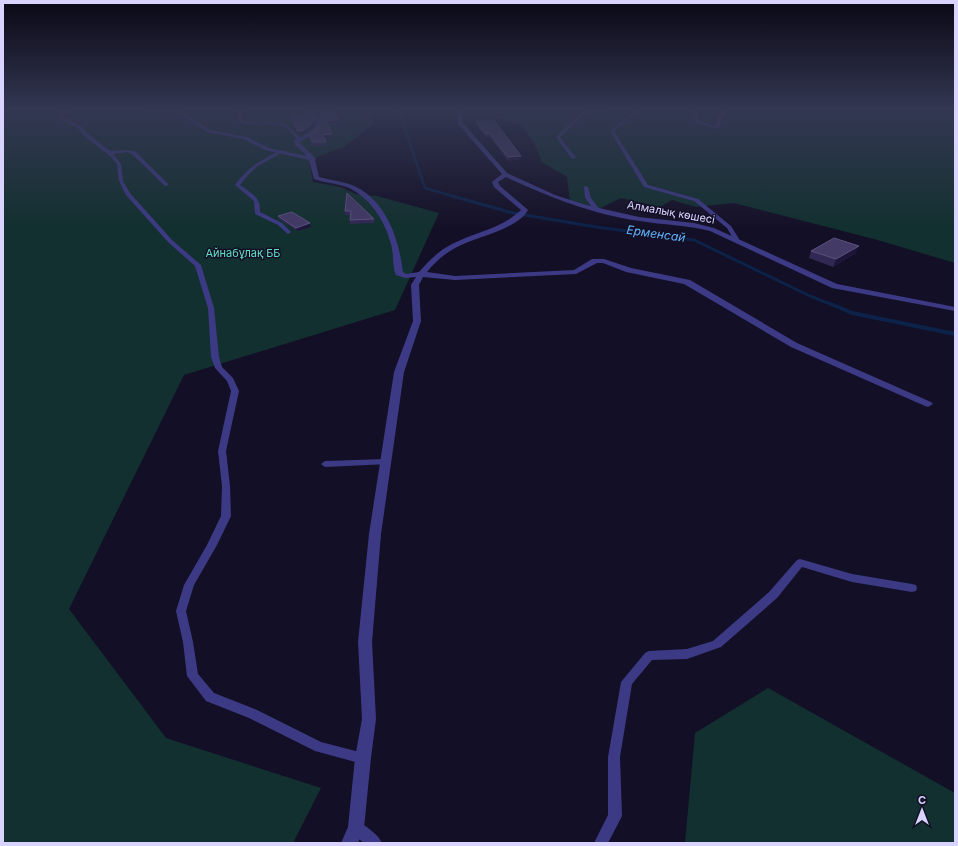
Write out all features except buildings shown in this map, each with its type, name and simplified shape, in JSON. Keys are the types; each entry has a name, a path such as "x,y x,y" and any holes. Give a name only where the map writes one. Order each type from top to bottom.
{"street":[{"path":"274,150 313,159"},
{"path":"304,150 313,159 316,178 350,186 360,192 377,207 387,224 395,245 399,273 405,276 421,274 455,278 576,272 595,261 604,261 629,270 687,282 794,345 928,404"},
{"name":"Алмалық көшесі","path":"484,150 505,174 553,196 584,207 639,219 700,226 712,229 736,238 770,257 835,286 955,309"},
{"path":"349,843 356,828 368,719 365,642 375,534 399,372 417,321 415,285 421,274 435,258 455,245 493,232 524,212 524,210 498,187 495,182 505,174"}],"lane":[{"path":"105,150 119,164 121,181 128,194 170,241 198,265 212,308 215,357 219,368 230,380 235,391 222,451 226,486 226,516 212,545 189,585 181,611 188,642 193,676 210,697 253,714 319,747 363,758"},
{"path":"568,150 574,158"},
{"path":"624,150 646,186 696,200 729,228 736,238"},
{"path":"108,153 127,151 134,153 167,185"},
{"path":"281,152 255,166 244,175 237,185 258,202 257,213 280,224 288,232"},
{"path":"586,186 588,198 597,210"},
{"path":"325,464 386,462"},
{"path":"601,843 615,816 614,757 627,682 649,656 687,654 717,644 773,595 800,563 852,578 912,588"},
{"path":"356,828 375,843"}],"green space":[{"name":"Айнабұлақ ББ","path":"3,150 335,150 309,160 313,182 340,187 356,194 377,196 439,213 395,310 184,375 69,609 166,738 321,788 293,843 3,843"},
{"path":"537,150 955,150 955,263 874,239 734,203 696,207 672,200 660,207 621,198 597,210 570,202 567,177 542,162"},
{"path":"768,688 955,793 955,843 685,843 695,733"}],"waterway":[{"name":"Ерменсай","path":"412,150 425,188 456,197"},
{"name":"Ерменсай","path":"452,196 513,213 596,227 694,240 810,296 833,305"},
{"name":"Ерменсай","path":"831,304 852,313 955,334"}]}
